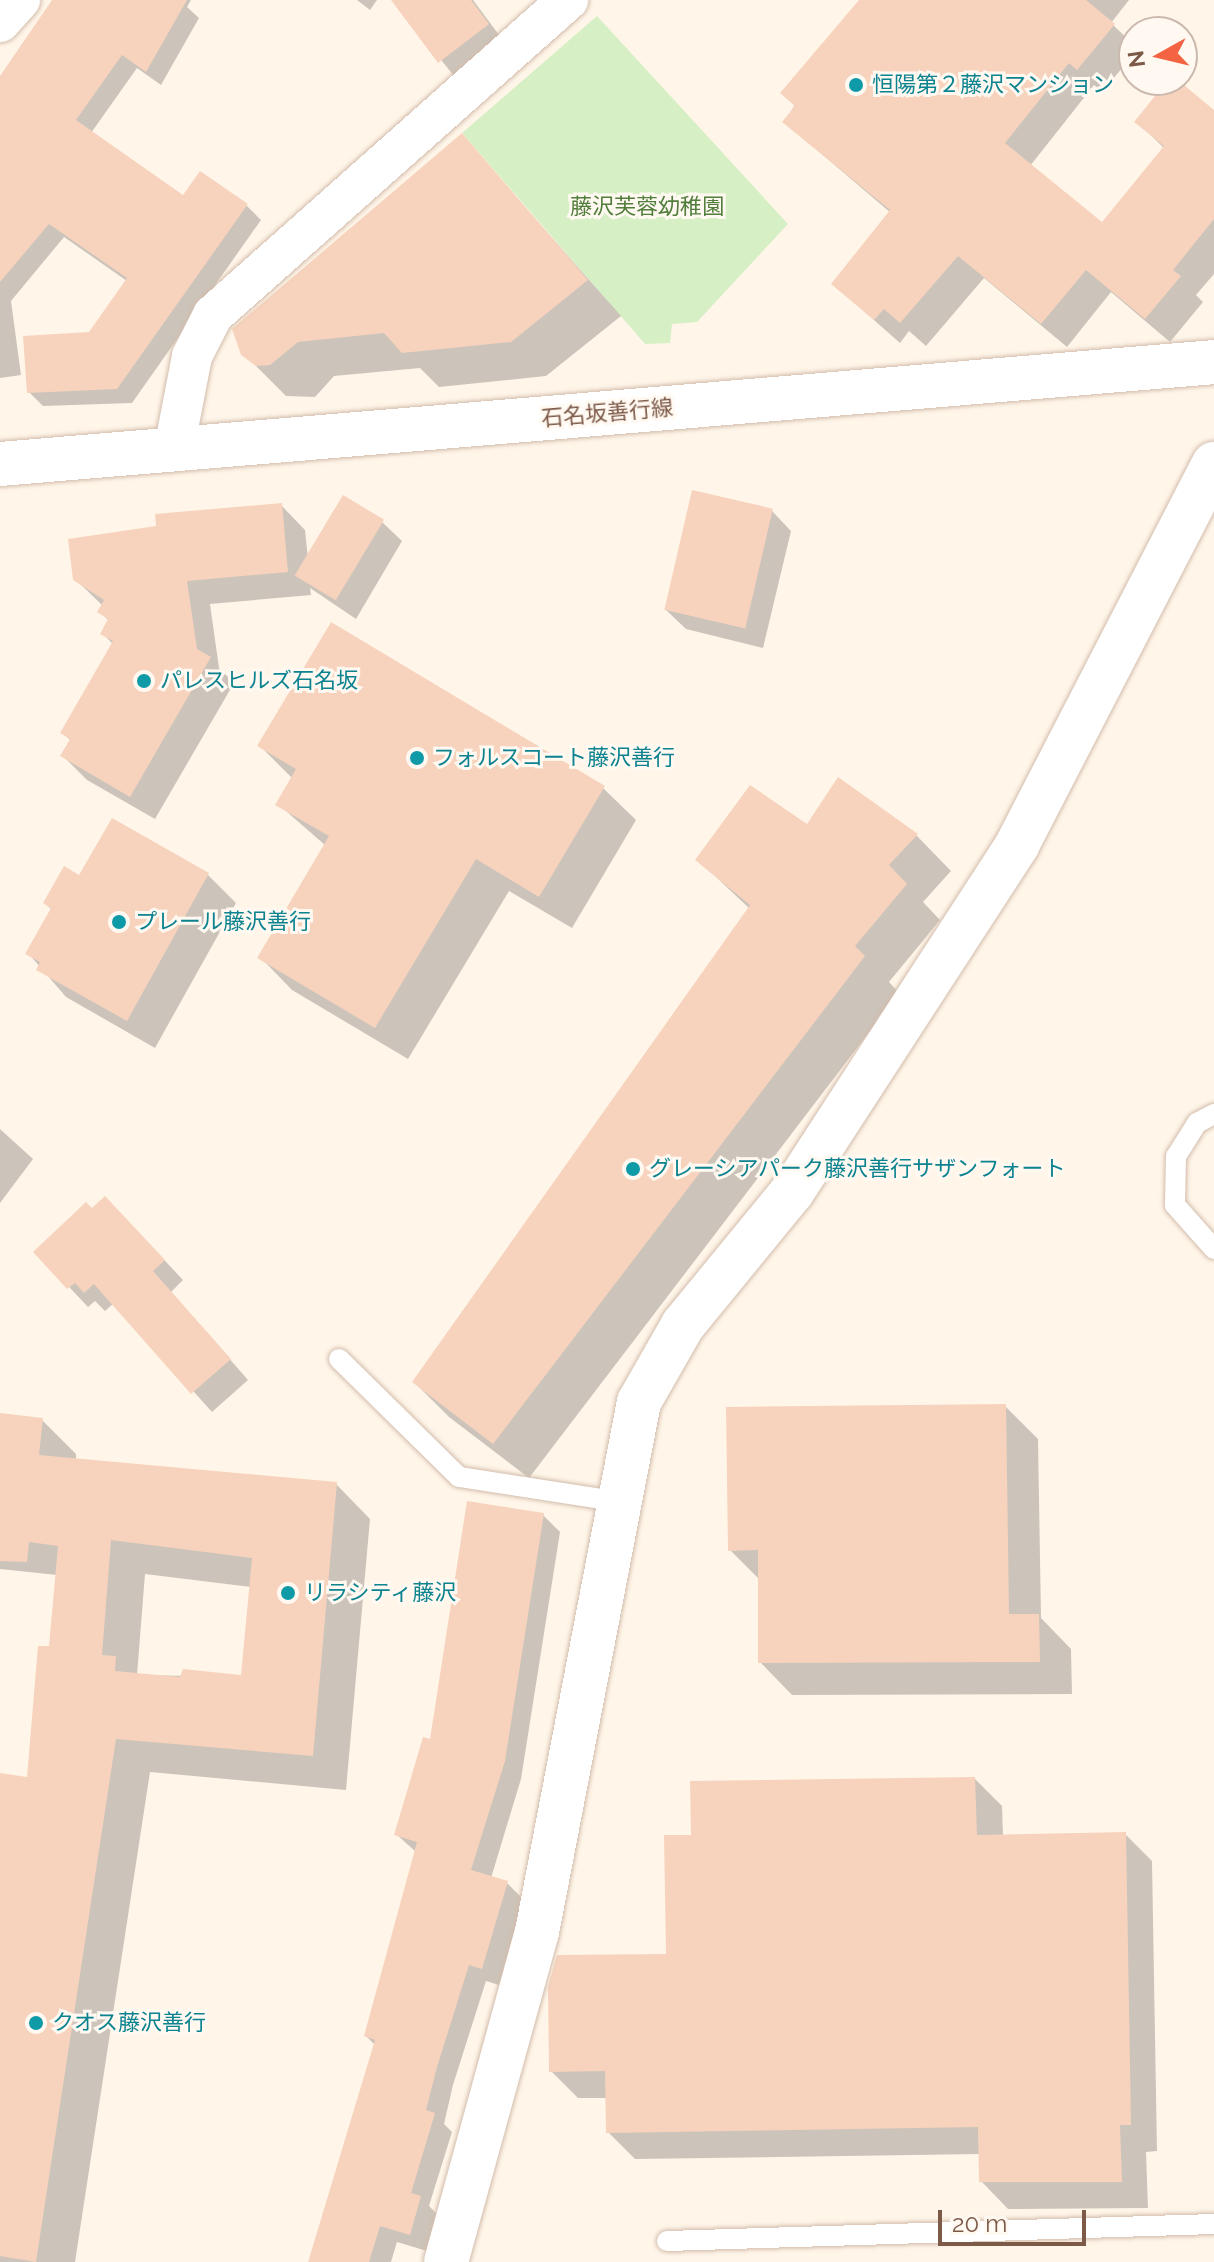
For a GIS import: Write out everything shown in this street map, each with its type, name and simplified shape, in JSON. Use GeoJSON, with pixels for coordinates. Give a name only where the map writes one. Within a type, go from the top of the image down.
{"type":"FeatureCollection","features":[{"type":"Feature","properties":{"kind":"street"},"geometry":{"type":"LineString","coordinates":[[0,22],[20,0]]}},
{"type":"Feature","properties":{"kind":"street"},"geometry":{"type":"LineString","coordinates":[[174,449],[192,356],[213,315],[568,0]]}},
{"type":"Feature","properties":{"kind":"street","name":"石名坂善行線"},"geometry":{"type":"LineString","coordinates":[[0,464],[1214,362]]}},
{"type":"Feature","properties":{"kind":"street"},"geometry":{"type":"LineString","coordinates":[[446,2262],[537,1932],[639,1402],[683,1325],[792,1192],[1017,845],[1214,464]]}},
{"type":"Feature","properties":{"kind":"lane"},"geometry":{"type":"LineString","coordinates":[[1214,1114],[1197,1123],[1176,1156],[1175,1205],[1214,1249]]}},
{"type":"Feature","properties":{"kind":"lane"},"geometry":{"type":"LineString","coordinates":[[339,1359],[459,1477],[620,1502]]}},
{"type":"Feature","properties":{"kind":"lane"},"geometry":{"type":"LineString","coordinates":[[667,2241],[1214,2224]]}},
{"type":"Feature","properties":{"kind":"green space","name":"藤沢芙蓉幼稚園"},"geometry":{"type":"Polygon","coordinates":[[[597,16],[788,224],[697,322],[672,324],[670,343],[645,344],[462,133],[597,16]]]}},
{"type":"Feature","properties":{"kind":"building"},"geometry":{"type":"Polygon","coordinates":[[[52,0],[187,0],[146,72],[122,55],[76,120],[183,195],[200,171],[248,204],[117,389],[27,393],[23,336],[89,332],[127,278],[49,224],[0,282],[0,76],[52,0]]]}},
{"type":"Feature","properties":{"kind":"building"},"geometry":{"type":"Polygon","coordinates":[[[391,0],[471,0],[489,24],[438,63],[391,0]]]}},
{"type":"Feature","properties":{"kind":"building"},"geometry":{"type":"Polygon","coordinates":[[[859,0],[1086,0],[1115,24],[1077,70],[1069,63],[1005,143],[1102,222],[1164,146],[1134,122],[1155,96],[1197,96],[1214,110],[1214,219],[1173,270],[1181,276],[1145,319],[1086,270],[1041,324],[958,256],[900,323],[884,309],[874,320],[831,284],[890,210],[782,122],[795,106],[780,93],[859,0]]]}},
{"type":"Feature","properties":{"kind":"building"},"geometry":{"type":"Polygon","coordinates":[[[462,133],[588,280],[511,342],[402,353],[384,333],[298,342],[270,365],[256,366],[241,355],[232,329],[462,133]]]}},
{"type":"Feature","properties":{"kind":"building"},"geometry":{"type":"Polygon","coordinates":[[[692,490],[773,509],[745,629],[664,610],[692,490]]]}},
{"type":"Feature","properties":{"kind":"building"},"geometry":{"type":"Polygon","coordinates":[[[343,495],[384,520],[336,600],[295,576],[343,495]]]}},
{"type":"Feature","properties":{"kind":"building"},"geometry":{"type":"Polygon","coordinates":[[[282,503],[288,572],[187,581],[197,649],[211,657],[130,797],[60,756],[70,739],[60,733],[113,641],[100,634],[108,619],[97,612],[104,600],[73,580],[68,539],[156,526],[155,514],[282,503]]]}},
{"type":"Feature","properties":{"kind":"building","name":"フォルスコート藤沢善行"},"geometry":{"type":"Polygon","coordinates":[[[331,622],[605,786],[539,897],[476,859],[375,1028],[257,958],[329,836],[275,805],[296,769],[257,746],[331,622]]]}},
{"type":"Feature","properties":{"kind":"building","name":"グレーシアパーク藤沢善行サザンフォート"},"geometry":{"type":"Polygon","coordinates":[[[838,777],[918,834],[889,865],[907,884],[855,946],[865,956],[493,1444],[412,1382],[750,905],[695,860],[750,785],[807,824],[838,777]]]}},
{"type":"Feature","properties":{"kind":"building","name":"プレール藤沢善行"},"geometry":{"type":"Polygon","coordinates":[[[112,818],[209,873],[127,1021],[36,970],[40,962],[25,954],[51,908],[43,903],[64,866],[79,875],[112,818]]]}},
{"type":"Feature","properties":{"kind":"building"},"geometry":{"type":"Polygon","coordinates":[[[105,1196],[165,1260],[153,1271],[231,1359],[191,1394],[94,1284],[84,1293],[75,1283],[67,1289],[33,1252],[86,1202],[92,1208],[105,1196]]]}},
{"type":"Feature","properties":{"kind":"building"},"geometry":{"type":"Polygon","coordinates":[[[1006,1404],[1009,1614],[1039,1614],[1040,1662],[758,1663],[758,1550],[728,1551],[726,1407],[1006,1404]]]}},
{"type":"Feature","properties":{"kind":"building"},"geometry":{"type":"Polygon","coordinates":[[[0,1413],[43,1418],[39,1455],[337,1482],[313,1756],[116,1739],[36,2262],[0,2256],[0,1773],[27,1777],[38,1646],[49,1646],[58,1546],[29,1542],[27,1562],[0,1561],[0,1413]],[[111,1540],[102,1655],[116,1656],[115,1671],[180,1677],[183,1669],[241,1675],[252,1558],[111,1540]]]}},
{"type":"Feature","properties":{"kind":"building"},"geometry":{"type":"Polygon","coordinates":[[[467,1501],[544,1513],[505,1761],[471,1870],[508,1881],[482,1969],[469,1965],[437,2067],[426,2110],[435,2113],[411,2193],[421,2196],[410,2235],[380,2226],[369,2262],[308,2262],[375,2040],[364,2036],[417,1842],[394,1835],[423,1737],[430,1739],[467,1501]]]}},
{"type":"Feature","properties":{"kind":"building"},"geometry":{"type":"Polygon","coordinates":[[[975,1777],[977,1835],[1126,1832],[1131,2125],[1120,2125],[1122,2182],[979,2182],[978,2127],[606,2133],[605,2071],[549,2072],[548,1987],[557,1955],[666,1954],[664,1835],[691,1835],[690,1781],[975,1777]]]}},
{"type":"Feature","properties":{"kind":"place","name":"恒陽第２藤沢マンション"},"geometry":{"type":"Point","coordinates":[856,85]}},
{"type":"Feature","properties":{"kind":"place","name":"パレスヒルズ石名坂"},"geometry":{"type":"Point","coordinates":[144,681]}},
{"type":"Feature","properties":{"kind":"place","name":"フォルスコート藤沢善行"},"geometry":{"type":"Point","coordinates":[417,758]}},
{"type":"Feature","properties":{"kind":"place","name":"プレール藤沢善行"},"geometry":{"type":"Point","coordinates":[119,922]}},
{"type":"Feature","properties":{"kind":"place","name":"グレーシアパーク藤沢善行サザンフォート"},"geometry":{"type":"Point","coordinates":[633,1169]}},
{"type":"Feature","properties":{"kind":"place","name":"リラシティ藤沢"},"geometry":{"type":"Point","coordinates":[288,1593]}},
{"type":"Feature","properties":{"kind":"place","name":"クオス藤沢善行"},"geometry":{"type":"Point","coordinates":[36,2023]}}]}
